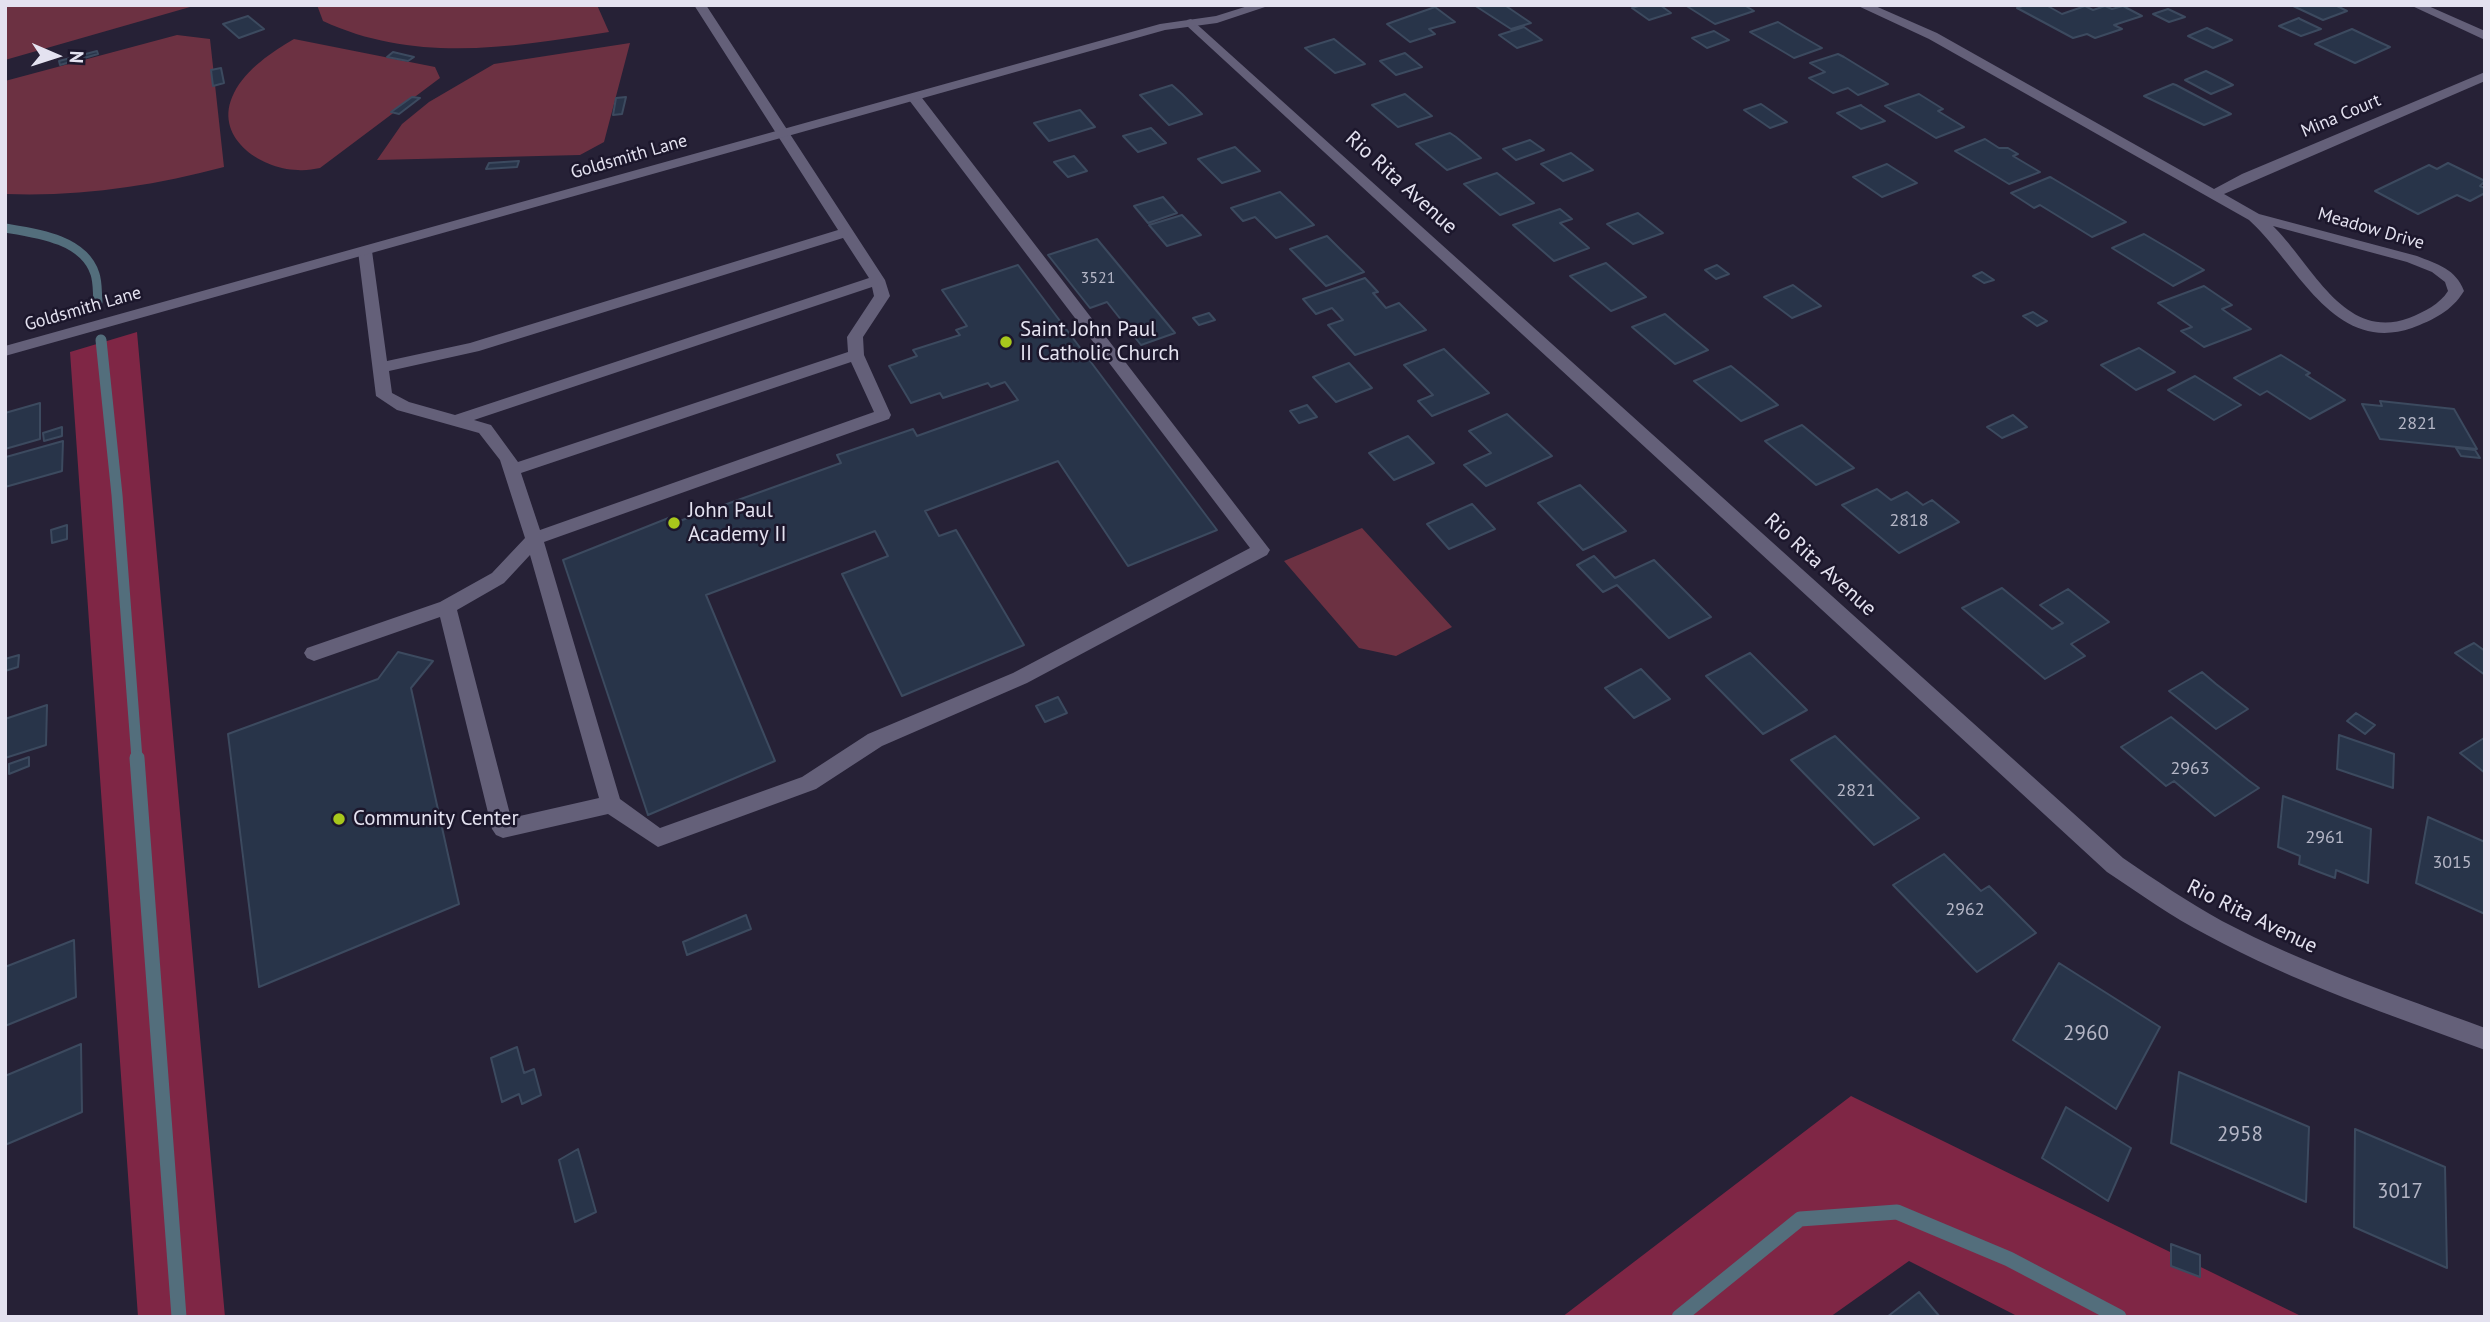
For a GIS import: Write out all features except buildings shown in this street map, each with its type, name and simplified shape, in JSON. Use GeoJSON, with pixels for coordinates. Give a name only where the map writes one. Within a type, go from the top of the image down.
{"type":"FeatureCollection","features":[{"type":"Feature","properties":{"kind":"street"},"geometry":{"type":"LineString","coordinates":[[314,653],[447,607],[498,578],[534,539],[883,415],[856,355],[855,337],[882,296],[878,280],[700,5]]}},
{"type":"Feature","properties":{"kind":"street","name":"Goldsmith Lane"},"geometry":{"type":"LineString","coordinates":[[5,351],[1164,27],[1265,5]]}},
{"type":"Feature","properties":{"kind":"street","name":"Meadow Drive"},"geometry":{"type":"LineString","coordinates":[[1862,5],[1933,36],[2254,217],[2280,241],[2325,300],[2342,315],[2366,327],[2388,329],[2408,325],[2450,303],[2456,291],[2452,280],[2437,269],[2412,259],[2254,217]]}},
{"type":"Feature","properties":{"kind":"street"},"geometry":{"type":"LineString","coordinates":[[2416,5],[2485,36]]}},
{"type":"Feature","properties":{"kind":"street","name":"Rio Rita Avenue"},"geometry":{"type":"LineString","coordinates":[[1191,23],[2115,865],[2169,903],[2228,936],[2292,964],[2485,1039]]}},
{"type":"Feature","properties":{"kind":"street","name":"Mina Court"},"geometry":{"type":"LineString","coordinates":[[2214,194],[2247,177],[2485,76]]}},
{"type":"Feature","properties":{"kind":"street"},"geometry":{"type":"LineString","coordinates":[[365,251],[384,396],[403,406],[485,429],[508,458],[611,804],[658,838],[809,783],[875,740],[1020,678],[1261,550],[914,97]]}},
{"type":"Feature","properties":{"kind":"street"},"geometry":{"type":"LineString","coordinates":[[380,368],[473,346],[847,232]]}},
{"type":"Feature","properties":{"kind":"street"},"geometry":{"type":"LineString","coordinates":[[454,421],[878,280]]}},
{"type":"Feature","properties":{"kind":"street"},"geometry":{"type":"LineString","coordinates":[[447,607],[503,829],[611,804]]}},
{"type":"Feature","properties":{"kind":"lane"},"geometry":{"type":"LineString","coordinates":[[512,470],[856,355]]}},
{"type":"Feature","properties":{"kind":"shaded area"},"geometry":{"type":"Polygon","coordinates":[[[5,5],[197,5],[5,60],[5,5]]]}},
{"type":"Feature","properties":{"kind":"shaded area"},"geometry":{"type":"Polygon","coordinates":[[[317,5],[597,5],[609,32],[500,46],[429,47],[393,43],[323,21],[317,5]]]}},
{"type":"Feature","properties":{"kind":"shaded area"},"geometry":{"type":"Polygon","coordinates":[[[177,35],[210,39],[224,167],[116,189],[61,194],[5,194],[5,81],[177,35]]]}},
{"type":"Feature","properties":{"kind":"shaded area"},"geometry":{"type":"Polygon","coordinates":[[[294,39],[435,67],[440,78],[320,168],[303,170],[268,164],[255,157],[234,136],[229,123],[229,109],[234,93],[245,76],[269,55],[294,39]]]}},
{"type":"Feature","properties":{"kind":"shaded area"},"geometry":{"type":"Polygon","coordinates":[[[630,43],[604,142],[580,155],[377,160],[402,124],[429,102],[494,64],[630,43]]]}},
{"type":"Feature","properties":{"kind":"shaded area"},"geometry":{"type":"Polygon","coordinates":[[[137,332],[225,1317],[138,1317],[70,352],[137,332]]]}},
{"type":"Feature","properties":{"kind":"shaded area"},"geometry":{"type":"Polygon","coordinates":[[[1362,528],[1452,627],[1396,656],[1359,648],[1284,561],[1362,528]]]}},
{"type":"Feature","properties":{"kind":"shaded area"},"geometry":{"type":"Polygon","coordinates":[[[1851,1096],[2303,1317],[2019,1317],[1909,1261],[1830,1317],[1562,1317],[1851,1096]]]}},
{"type":"Feature","properties":{"kind":"waterway"},"geometry":{"type":"LineString","coordinates":[[5,228],[58,240],[81,253],[95,274],[98,302]]}},
{"type":"Feature","properties":{"kind":"waterway"},"geometry":{"type":"LineString","coordinates":[[101,340],[117,495],[137,759]]}},
{"type":"Feature","properties":{"kind":"waterway"},"geometry":{"type":"LineString","coordinates":[[137,758],[179,1317]]}},
{"type":"Feature","properties":{"kind":"waterway"},"geometry":{"type":"LineString","coordinates":[[1679,1317],[1800,1219],[1897,1212],[2009,1259],[2119,1317]]}},
{"type":"Feature","properties":{"kind":"place","name":"Saint John Paul II Catholic Church"},"geometry":{"type":"Point","coordinates":[1006,342]}},
{"type":"Feature","properties":{"kind":"place","name":"John Paul Academy II"},"geometry":{"type":"Point","coordinates":[674,523]}},
{"type":"Feature","properties":{"kind":"place","name":"Community Center"},"geometry":{"type":"Point","coordinates":[339,819]}}]}
